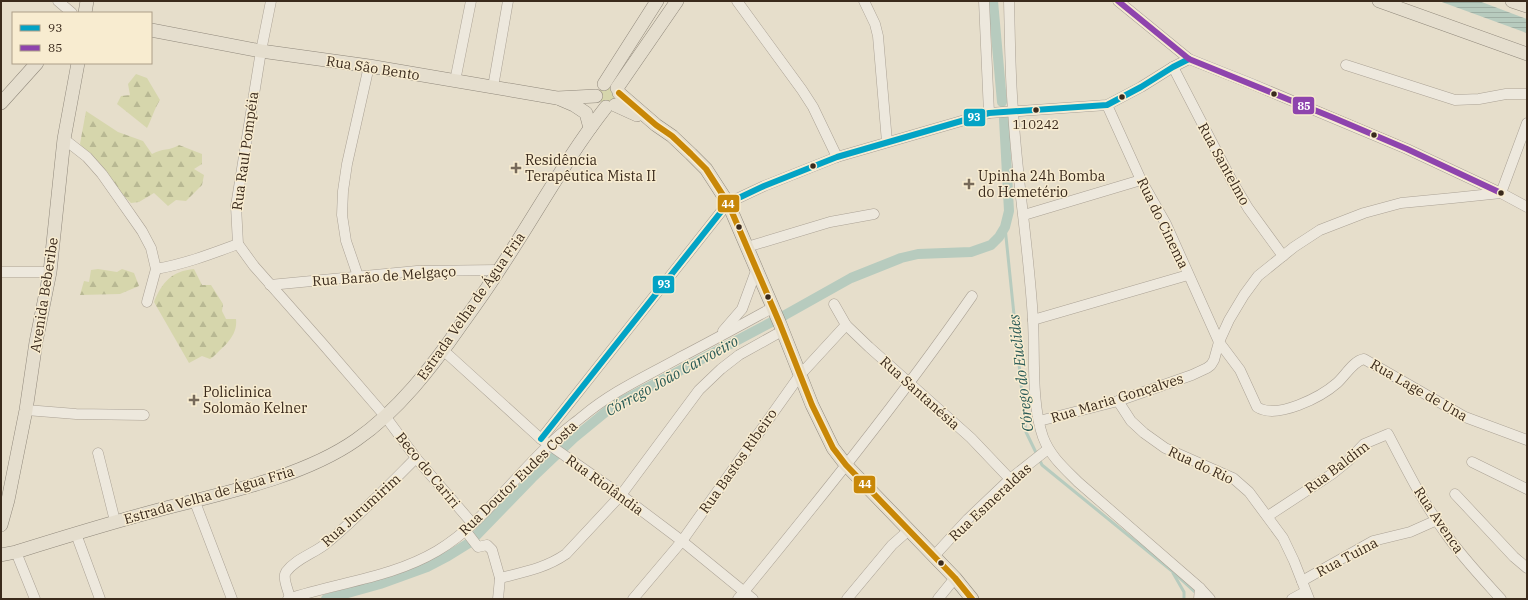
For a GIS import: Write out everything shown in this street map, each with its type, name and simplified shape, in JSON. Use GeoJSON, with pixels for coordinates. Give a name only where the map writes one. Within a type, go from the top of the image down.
{"type":"FeatureCollection","features":[{"type":"Feature","properties":{"kind":"main road"},"geometry":{"type":"LineString","coordinates":[[85,12],[87,1]]}},
{"type":"Feature","properties":{"kind":"main road","name":"Estrada Velha de Água Fria"},"geometry":{"type":"LineString","coordinates":[[612,96],[657,1]]}},
{"type":"Feature","properties":{"kind":"main road","name":"Estrada Velha de Água Fria"},"geometry":{"type":"LineString","coordinates":[[1,555],[16,552],[115,522],[195,502],[276,477],[320,461],[356,440],[385,416],[422,378],[443,350],[499,270],[539,205],[677,1]]}},
{"type":"Feature","properties":{"kind":"main road"},"geometry":{"type":"LineString","coordinates":[[1379,1],[1527,54]]}},
{"type":"Feature","properties":{"kind":"main road"},"geometry":{"type":"LineString","coordinates":[[1512,1],[1527,6]]}},
{"type":"Feature","properties":{"kind":"main road","name":"Rua São Bento"},"geometry":{"type":"LineString","coordinates":[[152,30],[261,51],[369,66],[557,98],[596,96],[597,101],[601,105],[612,96]]}},
{"type":"Feature","properties":{"kind":"main road"},"geometry":{"type":"LineString","coordinates":[[1,103],[36,64]]}},
{"type":"Feature","properties":{"kind":"main road","name":"Avenida Beberibe"},"geometry":{"type":"LineString","coordinates":[[1,525],[8,500],[26,410],[36,342],[50,272],[64,139],[78,64]]}},
{"type":"Feature","properties":{"kind":"main road"},"geometry":{"type":"LineString","coordinates":[[612,96],[672,136],[706,169],[728,203],[812,405],[833,448],[846,464],[955,578],[972,599]]}},
{"type":"Feature","properties":{"kind":"main road"},"geometry":{"type":"LineString","coordinates":[[557,98],[574,104],[586,113],[590,128]]}},
{"type":"Feature","properties":{"kind":"street"},"geometry":{"type":"LineString","coordinates":[[58,1],[71,12]]}},
{"type":"Feature","properties":{"kind":"street","name":"Rua Raul Pompéia"},"geometry":{"type":"LineString","coordinates":[[238,244],[236,206],[261,51],[271,1]]}},
{"type":"Feature","properties":{"kind":"street"},"geometry":{"type":"LineString","coordinates":[[455,81],[470,1]]}},
{"type":"Feature","properties":{"kind":"street"},"geometry":{"type":"LineString","coordinates":[[493,87],[508,1]]}},
{"type":"Feature","properties":{"kind":"street"},"geometry":{"type":"LineString","coordinates":[[737,1],[813,107],[837,157]]}},
{"type":"Feature","properties":{"kind":"street"},"geometry":{"type":"LineString","coordinates":[[864,1],[875,24],[878,36],[887,142]]}},
{"type":"Feature","properties":{"kind":"street"},"geometry":{"type":"LineString","coordinates":[[984,1],[989,113]]}},
{"type":"Feature","properties":{"kind":"street"},"geometry":{"type":"LineString","coordinates":[[1009,1],[1013,110],[1033,320],[1035,389],[1039,421],[1046,452],[1078,482],[1179,570],[1199,594],[1210,599]]}},
{"type":"Feature","properties":{"kind":"street"},"geometry":{"type":"LineString","coordinates":[[1118,1],[1189,59],[1407,149],[1501,192],[1527,207]]}},
{"type":"Feature","properties":{"kind":"street"},"geometry":{"type":"LineString","coordinates":[[545,442],[728,203],[771,183],[837,157],[989,113],[1013,110],[1107,105],[1189,59]]}},
{"type":"Feature","properties":{"kind":"street"},"geometry":{"type":"LineString","coordinates":[[1346,65],[1455,100],[1479,99],[1506,94],[1527,94]]}},
{"type":"Feature","properties":{"kind":"street"},"geometry":{"type":"LineString","coordinates":[[358,276],[346,241],[342,214],[343,191],[347,164],[369,66]]}},
{"type":"Feature","properties":{"kind":"street","name":"Rua Santelmo"},"geometry":{"type":"LineString","coordinates":[[1173,67],[1232,181],[1248,208],[1283,256]]}},
{"type":"Feature","properties":{"kind":"street","name":"Rua do Cinema"},"geometry":{"type":"LineString","coordinates":[[1107,105],[1141,180],[1166,224],[1219,342]]}},
{"type":"Feature","properties":{"kind":"street"},"geometry":{"type":"LineString","coordinates":[[1501,192],[1527,123]]}},
{"type":"Feature","properties":{"kind":"street"},"geometry":{"type":"LineString","coordinates":[[64,139],[87,158],[102,174],[142,231],[151,248],[156,269],[147,302]]}},
{"type":"Feature","properties":{"kind":"street"},"geometry":{"type":"LineString","coordinates":[[1024,215],[1141,180]]}},
{"type":"Feature","properties":{"kind":"street","name":"Rua Maria Gonçalves"},"geometry":{"type":"LineString","coordinates":[[1039,421],[1118,401],[1192,375],[1207,368],[1214,360],[1219,342],[1229,320],[1244,295],[1258,276],[1320,230],[1383,207],[1401,203],[1501,192]]}},
{"type":"Feature","properties":{"kind":"street"},"geometry":{"type":"LineString","coordinates":[[747,247],[830,222],[874,214]]}},
{"type":"Feature","properties":{"kind":"street"},"geometry":{"type":"LineString","coordinates":[[156,269],[175,266],[238,244],[270,285],[385,416]]}},
{"type":"Feature","properties":{"kind":"street","name":"Rua Barão de Melgaço"},"geometry":{"type":"LineString","coordinates":[[270,285],[417,271],[499,270]]}},
{"type":"Feature","properties":{"kind":"street"},"geometry":{"type":"LineString","coordinates":[[714,339],[742,309],[756,271]]}},
{"type":"Feature","properties":{"kind":"street"},"geometry":{"type":"LineString","coordinates":[[1,272],[50,272]]}},
{"type":"Feature","properties":{"kind":"street"},"geometry":{"type":"LineString","coordinates":[[1033,320],[1188,275]]}},
{"type":"Feature","properties":{"kind":"street"},"geometry":{"type":"LineString","coordinates":[[741,595],[910,383],[972,296]]}},
{"type":"Feature","properties":{"kind":"street","name":"Rua Santanésia"},"geometry":{"type":"LineString","coordinates":[[834,304],[846,325],[971,438],[1010,479]]}},
{"type":"Feature","properties":{"kind":"street"},"geometry":{"type":"LineString","coordinates":[[498,599],[500,578],[536,569],[557,560],[566,554],[621,495],[699,390],[777,320]]}},
{"type":"Feature","properties":{"kind":"street","name":"Rua Doutor Eudes Costa"},"geometry":{"type":"LineString","coordinates":[[289,599],[309,597],[414,563],[453,541],[469,530],[494,503],[545,442],[606,398],[629,384],[714,339],[777,320]]}},
{"type":"Feature","properties":{"kind":"street","name":"Rua Bastos Ribeiro"},"geometry":{"type":"LineString","coordinates":[[632,599],[682,541],[800,375],[846,325]]}},
{"type":"Feature","properties":{"kind":"street","name":"Rua Lage de Una"},"geometry":{"type":"LineString","coordinates":[[1219,342],[1240,370],[1246,381],[1254,404],[1260,409],[1273,410],[1290,408],[1323,394],[1338,383],[1358,362],[1364,359],[1465,417],[1526,438]]}},
{"type":"Feature","properties":{"kind":"street","name":"Rua Riolândia"},"geometry":{"type":"LineString","coordinates":[[443,350],[545,442],[621,495],[682,541],[741,595],[753,599]]}},
{"type":"Feature","properties":{"kind":"street","name":"Rua do Rio"},"geometry":{"type":"LineString","coordinates":[[1118,401],[1131,421],[1144,433],[1165,448],[1233,478],[1249,492],[1283,538],[1307,595]]}},
{"type":"Feature","properties":{"kind":"street"},"geometry":{"type":"LineString","coordinates":[[26,410],[76,414],[144,415]]}},
{"type":"Feature","properties":{"kind":"street","name":"Beco do Cariri"},"geometry":{"type":"LineString","coordinates":[[385,416],[469,530],[476,546],[480,548],[487,545],[490,548],[500,578]]}},
{"type":"Feature","properties":{"kind":"street","name":"Rua Baldim"},"geometry":{"type":"LineString","coordinates":[[1268,516],[1332,474],[1348,461],[1364,444],[1388,434]]}},
{"type":"Feature","properties":{"kind":"street","name":"Rua Avenca"},"geometry":{"type":"LineString","coordinates":[[1388,434],[1417,489],[1446,534],[1467,562],[1501,599]]}},
{"type":"Feature","properties":{"kind":"street","name":"Rua Esmeraldas"},"geometry":{"type":"LineString","coordinates":[[934,556],[968,519],[1010,479],[1046,452]]}},
{"type":"Feature","properties":{"kind":"street"},"geometry":{"type":"LineString","coordinates":[[98,453],[115,522]]}},
{"type":"Feature","properties":{"kind":"street","name":"Rua Jurumirim"},"geometry":{"type":"LineString","coordinates":[[289,599],[285,574],[299,560],[327,543],[372,502],[416,458]]}},
{"type":"Feature","properties":{"kind":"street"},"geometry":{"type":"LineString","coordinates":[[1472,462],[1527,490]]}},
{"type":"Feature","properties":{"kind":"street"},"geometry":{"type":"LineString","coordinates":[[1455,494],[1514,557],[1526,565]]}},
{"type":"Feature","properties":{"kind":"street"},"geometry":{"type":"LineString","coordinates":[[195,502],[232,599]]}},
{"type":"Feature","properties":{"kind":"street","name":"Rua Tuina"},"geometry":{"type":"LineString","coordinates":[[1302,581],[1378,539],[1410,532],[1437,520]]}},
{"type":"Feature","properties":{"kind":"street"},"geometry":{"type":"LineString","coordinates":[[847,599],[892,545],[909,530]]}},
{"type":"Feature","properties":{"kind":"street"},"geometry":{"type":"LineString","coordinates":[[76,534],[100,599]]}},
{"type":"Feature","properties":{"kind":"street"},"geometry":{"type":"LineString","coordinates":[[16,552],[35,599]]}},
{"type":"Feature","properties":{"kind":"street"},"geometry":{"type":"LineString","coordinates":[[938,599],[955,578]]}},
{"type":"Feature","properties":{"kind":"street"},"geometry":{"type":"LineString","coordinates":[[1292,599],[1307,595]]}},
{"type":"Feature","properties":{"kind":"green space"},"geometry":{"type":"Polygon","coordinates":[[[136,74],[147,78],[160,100],[147,128],[117,104],[121,96],[130,95],[128,84],[136,74]]]}},
{"type":"Feature","properties":{"kind":"green space"},"geometry":{"type":"Polygon","coordinates":[[[609,87],[619,94],[615,102],[606,106],[597,98],[599,90],[609,87]]]}},
{"type":"Feature","properties":{"kind":"green space"},"geometry":{"type":"Polygon","coordinates":[[[86,111],[118,132],[143,141],[152,154],[179,145],[202,154],[202,164],[194,169],[204,175],[202,185],[186,201],[176,200],[168,206],[154,193],[139,202],[131,203],[94,165],[80,144],[86,111]]]}},
{"type":"Feature","properties":{"kind":"green space"},"geometry":{"type":"Polygon","coordinates":[[[98,269],[117,272],[122,269],[134,273],[139,286],[120,294],[80,295],[84,281],[89,282],[91,270],[98,269]]]}},
{"type":"Feature","properties":{"kind":"green space"},"geometry":{"type":"Polygon","coordinates":[[[194,269],[202,285],[211,285],[223,304],[222,311],[226,319],[236,319],[236,325],[233,336],[213,357],[210,359],[202,356],[189,363],[154,302],[164,283],[180,272],[194,269]]]}},
{"type":"Feature","properties":{"kind":"shaded area"},"geometry":{"type":"Polygon","coordinates":[[[1439,1],[1479,1],[1527,19],[1527,33],[1439,1]]]}},
{"type":"Feature","properties":{"kind":"waterway","name":"Córego do Euclides"},"geometry":{"type":"LineString","coordinates":[[993,1],[1002,102]]}},
{"type":"Feature","properties":{"kind":"waterway","name":"Córrego João Carvoeiro"},"geometry":{"type":"LineString","coordinates":[[326,599],[380,584],[427,567],[448,556],[469,543],[532,478],[574,438],[613,406],[785,315],[851,278],[901,258],[918,254],[971,252],[991,245],[999,237],[1005,227],[1009,211],[1004,119]]}},
{"type":"Feature","properties":{"kind":"waterway","name":"Córego do Euclides"},"geometry":{"type":"LineString","coordinates":[[1005,227],[1026,432],[1042,465],[1172,571],[1197,594]]}},
{"type":"Feature","properties":{"kind":"waterway"},"geometry":{"type":"LineString","coordinates":[[1173,573],[1184,592],[1184,599]]}},
{"type":"Feature","properties":{"kind":"transit line","name":"85"},"geometry":{"type":"LineString","coordinates":[[1118,1],[1189,59],[1407,149],[1501,193]]}},
{"type":"Feature","properties":{"kind":"transit line","name":"93"},"geometry":{"type":"LineString","coordinates":[[541,439],[728,203],[764,186],[837,157],[989,113],[1107,105],[1189,59]]}},
{"type":"Feature","properties":{"kind":"transit line","name":"44"},"geometry":{"type":"LineString","coordinates":[[619,93],[656,125],[672,136],[706,169],[728,203],[780,324],[812,405],[833,448],[846,465],[955,578],[972,599]]}},
{"type":"Feature","properties":{"kind":"place","name":"110242"},"geometry":{"type":"Point","coordinates":[1036,110]}},
{"type":"Feature","properties":{"kind":"place","name":"Residência Terapêutica Mista II"},"geometry":{"type":"Point","coordinates":[516,168]}},
{"type":"Feature","properties":{"kind":"place","name":"Upinha 24h Bomba do Hemetério"},"geometry":{"type":"Point","coordinates":[969,184]}},
{"type":"Feature","properties":{"kind":"place","name":"Policlinica Solomão Kelner"},"geometry":{"type":"Point","coordinates":[194,400]}}]}
